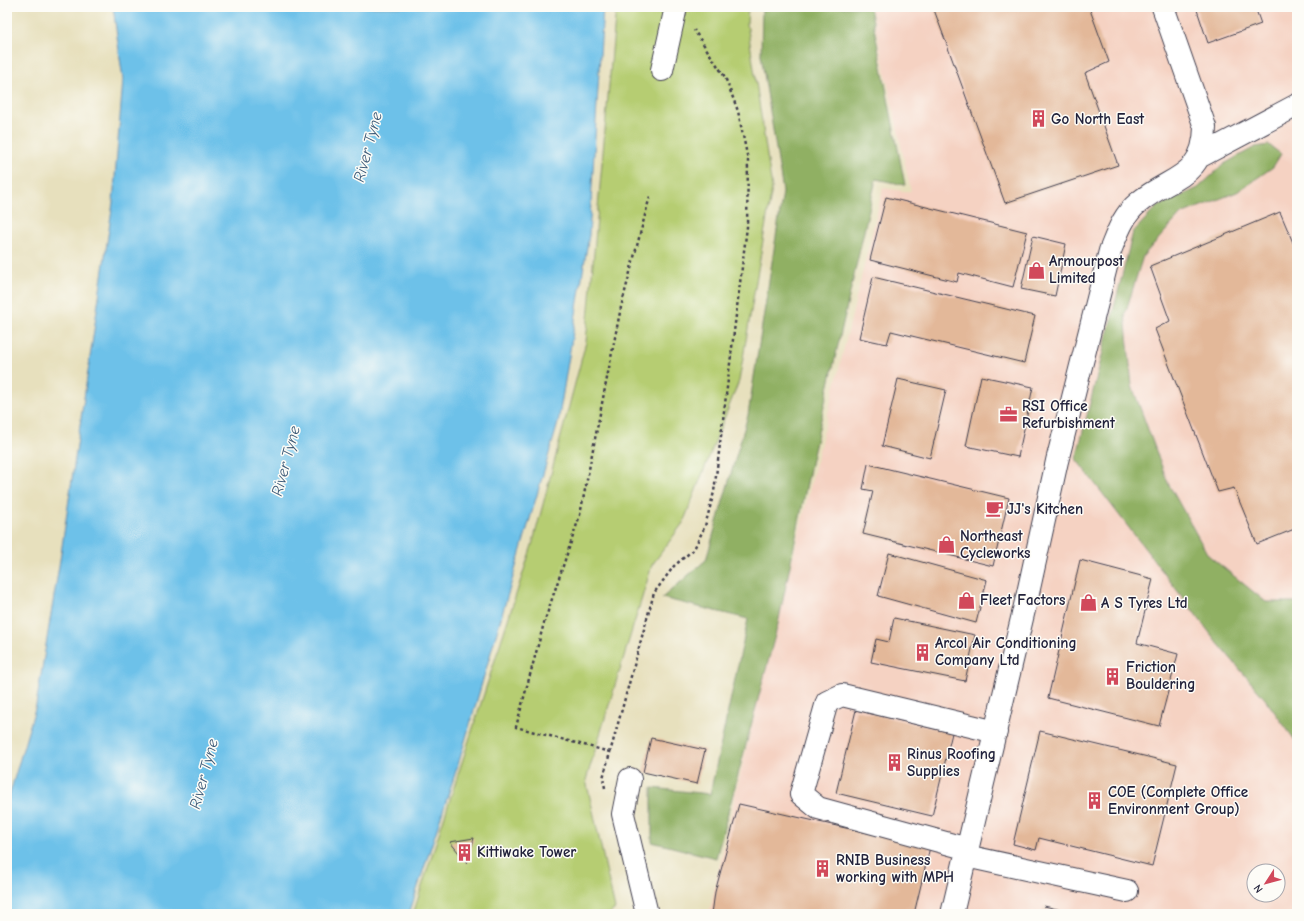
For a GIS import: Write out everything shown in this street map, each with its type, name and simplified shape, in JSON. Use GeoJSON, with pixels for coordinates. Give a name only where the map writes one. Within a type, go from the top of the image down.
{"type":"FeatureCollection","features":[{"type":"Feature","properties":{"kind":"street"},"geometry":{"type":"LineString","coordinates":[[952,914],[996,732],[1059,453],[1110,251],[1123,220],[1138,203],[1187,171],[1199,157],[1204,144],[1205,127],[1163,7]]}},
{"type":"Feature","properties":{"kind":"street"},"geometry":{"type":"LineString","coordinates":[[662,70],[676,9]]}},
{"type":"Feature","properties":{"kind":"street"},"geometry":{"type":"LineString","coordinates":[[1199,157],[1297,105]]}},
{"type":"Feature","properties":{"kind":"street"},"geometry":{"type":"LineString","coordinates":[[996,732],[842,695],[827,702],[801,794],[818,808],[967,853],[1126,892]]}},
{"type":"Feature","properties":{"kind":"street"},"geometry":{"type":"LineString","coordinates":[[630,779],[623,814],[647,914]]}},
{"type":"Feature","properties":{"kind":"path"},"geometry":{"type":"LineString","coordinates":[[605,792],[603,778],[654,593],[674,566],[694,549],[705,526],[714,492],[721,447],[747,227],[748,160],[738,110],[725,77],[706,46],[689,23],[676,9]]}},
{"type":"Feature","properties":{"kind":"path"},"geometry":{"type":"LineString","coordinates":[[610,752],[516,727],[544,623],[580,515],[621,307],[650,196]]}},
{"type":"Feature","properties":{"kind":"shaded area"},"geometry":{"type":"Polygon","coordinates":[[[871,7],[1297,7],[1297,914],[709,914],[735,795],[883,188],[911,192],[871,7]]]}},
{"type":"Feature","properties":{"kind":"green space"},"geometry":{"type":"Polygon","coordinates":[[[616,7],[748,7],[747,23],[772,188],[739,381],[683,523],[652,565],[586,780],[615,909],[609,914],[413,914],[533,542],[586,342],[616,7]]]}},
{"type":"Feature","properties":{"kind":"green space"},"geometry":{"type":"Polygon","coordinates":[[[762,7],[870,7],[905,185],[876,179],[812,459],[778,624],[716,858],[652,842],[652,788],[710,794],[748,619],[662,598],[706,560],[748,415],[783,192],[761,55],[762,7]]]}},
{"type":"Feature","properties":{"kind":"green space"},"geometry":{"type":"Polygon","coordinates":[[[1269,145],[1281,154],[1273,167],[1237,192],[1181,214],[1143,256],[1125,314],[1132,386],[1168,483],[1208,555],[1266,602],[1297,602],[1297,743],[1265,699],[1216,641],[1076,459],[1133,232],[1157,207],[1198,188],[1224,164],[1255,147],[1269,145]]]}},
{"type":"Feature","properties":{"kind":"water","name":"River Tyne"},"geometry":{"type":"Polygon","coordinates":[[[113,7],[603,7],[589,235],[558,423],[458,765],[409,914],[7,914],[7,803],[36,705],[60,560],[113,202],[123,80],[113,7]]]}},
{"type":"Feature","properties":{"kind":"building","name":"Go North East"},"geometry":{"type":"Polygon","coordinates":[[[933,7],[1089,7],[1109,62],[1085,73],[1118,165],[1005,203],[933,7]]]}},
{"type":"Feature","properties":{"kind":"building"},"geometry":{"type":"Polygon","coordinates":[[[1196,7],[1255,7],[1261,24],[1208,43],[1196,7]]]}},
{"type":"Feature","properties":{"kind":"building"},"geometry":{"type":"Polygon","coordinates":[[[886,197],[1027,232],[1013,287],[959,273],[957,282],[870,260],[886,197]]]}},
{"type":"Feature","properties":{"kind":"building"},"geometry":{"type":"Polygon","coordinates":[[[1280,212],[1297,252],[1297,528],[1257,544],[1234,488],[1218,492],[1155,329],[1170,321],[1150,266],[1280,212]]]}},
{"type":"Feature","properties":{"kind":"building"},"geometry":{"type":"Polygon","coordinates":[[[1033,236],[1066,244],[1055,296],[1021,289],[1033,236]]]}},
{"type":"Feature","properties":{"kind":"building"},"geometry":{"type":"Polygon","coordinates":[[[873,277],[1035,316],[1024,363],[891,331],[887,344],[859,338],[873,277]]]}},
{"type":"Feature","properties":{"kind":"building"},"geometry":{"type":"Polygon","coordinates":[[[981,376],[1033,387],[1018,457],[966,446],[981,376]]]}},
{"type":"Feature","properties":{"kind":"building"},"geometry":{"type":"Polygon","coordinates":[[[898,379],[946,390],[930,458],[882,446],[898,379]]]}},
{"type":"Feature","properties":{"kind":"building"},"geometry":{"type":"Polygon","coordinates":[[[868,464],[1009,498],[993,566],[863,534],[873,491],[863,489],[868,464]]]}},
{"type":"Feature","properties":{"kind":"building"},"geometry":{"type":"Polygon","coordinates":[[[889,553],[987,580],[976,623],[878,596],[889,553]]]}},
{"type":"Feature","properties":{"kind":"building","name":"Friction Bouldering"},"geometry":{"type":"Polygon","coordinates":[[[1080,560],[1153,579],[1137,643],[1178,654],[1159,726],[1048,698],[1080,560]]]}},
{"type":"Feature","properties":{"kind":"building","name":"Arcol Air Conditioning Company Ltd"},"geometry":{"type":"Polygon","coordinates":[[[894,618],[975,635],[965,681],[871,662],[876,639],[889,642],[894,618]]]}},
{"type":"Feature","properties":{"kind":"building","name":"Rinus Roofing Supplies"},"geometry":{"type":"Polygon","coordinates":[[[856,710],[952,733],[932,816],[836,793],[856,710]]]}},
{"type":"Feature","properties":{"kind":"building","name":"COE (Complete Office Environment Group)"},"geometry":{"type":"Polygon","coordinates":[[[1040,731],[1177,764],[1152,866],[1039,838],[1036,850],[1013,844],[1040,731]]]}},
{"type":"Feature","properties":{"kind":"building"},"geometry":{"type":"Polygon","coordinates":[[[651,738],[705,750],[697,784],[643,772],[651,738]]]}},
{"type":"Feature","properties":{"kind":"building","name":"RNIB Business working with MPH"},"geometry":{"type":"Polygon","coordinates":[[[739,804],[930,847],[914,914],[712,914],[715,892],[739,804]]]}},
{"type":"Feature","properties":{"kind":"building","name":"Kittiwake Tower"},"geometry":{"type":"Polygon","coordinates":[[[474,838],[467,863],[450,842],[474,838]]]}},
{"type":"Feature","properties":{"kind":"building"},"geometry":{"type":"Polygon","coordinates":[[[1044,906],[1074,913],[1074,914],[1042,914],[1044,906]]]}},
{"type":"Feature","properties":{"kind":"place","name":"Go North East"},"geometry":{"type":"Point","coordinates":[1038,119]}},
{"type":"Feature","properties":{"kind":"place","name":"Armourpost Limited"},"geometry":{"type":"Point","coordinates":[1036,270]}},
{"type":"Feature","properties":{"kind":"place","name":"RSI Office Refurbishment"},"geometry":{"type":"Point","coordinates":[1009,415]}},
{"type":"Feature","properties":{"kind":"place","name":"JJ's Kitchen"},"geometry":{"type":"Point","coordinates":[994,509]}},
{"type":"Feature","properties":{"kind":"place","name":"Northeast Cycleworks"},"geometry":{"type":"Point","coordinates":[947,545]}},
{"type":"Feature","properties":{"kind":"place","name":"Fleet Factors"},"geometry":{"type":"Point","coordinates":[967,600]}},
{"type":"Feature","properties":{"kind":"place","name":"A S Tyres Ltd"},"geometry":{"type":"Point","coordinates":[1088,603]}},
{"type":"Feature","properties":{"kind":"place","name":"Arcol Air Conditioning Company Ltd"},"geometry":{"type":"Point","coordinates":[922,652]}},
{"type":"Feature","properties":{"kind":"place","name":"Friction Bouldering"},"geometry":{"type":"Point","coordinates":[1113,676]}},
{"type":"Feature","properties":{"kind":"place","name":"Rinus Roofing Supplies"},"geometry":{"type":"Point","coordinates":[894,763]}},
{"type":"Feature","properties":{"kind":"place","name":"COE (Complete Office Environment Group)"},"geometry":{"type":"Point","coordinates":[1095,801]}},
{"type":"Feature","properties":{"kind":"place","name":"Kittiwake Tower"},"geometry":{"type":"Point","coordinates":[464,852]}},
{"type":"Feature","properties":{"kind":"place","name":"RNIB Business working with MPH"},"geometry":{"type":"Point","coordinates":[823,869]}}]}
